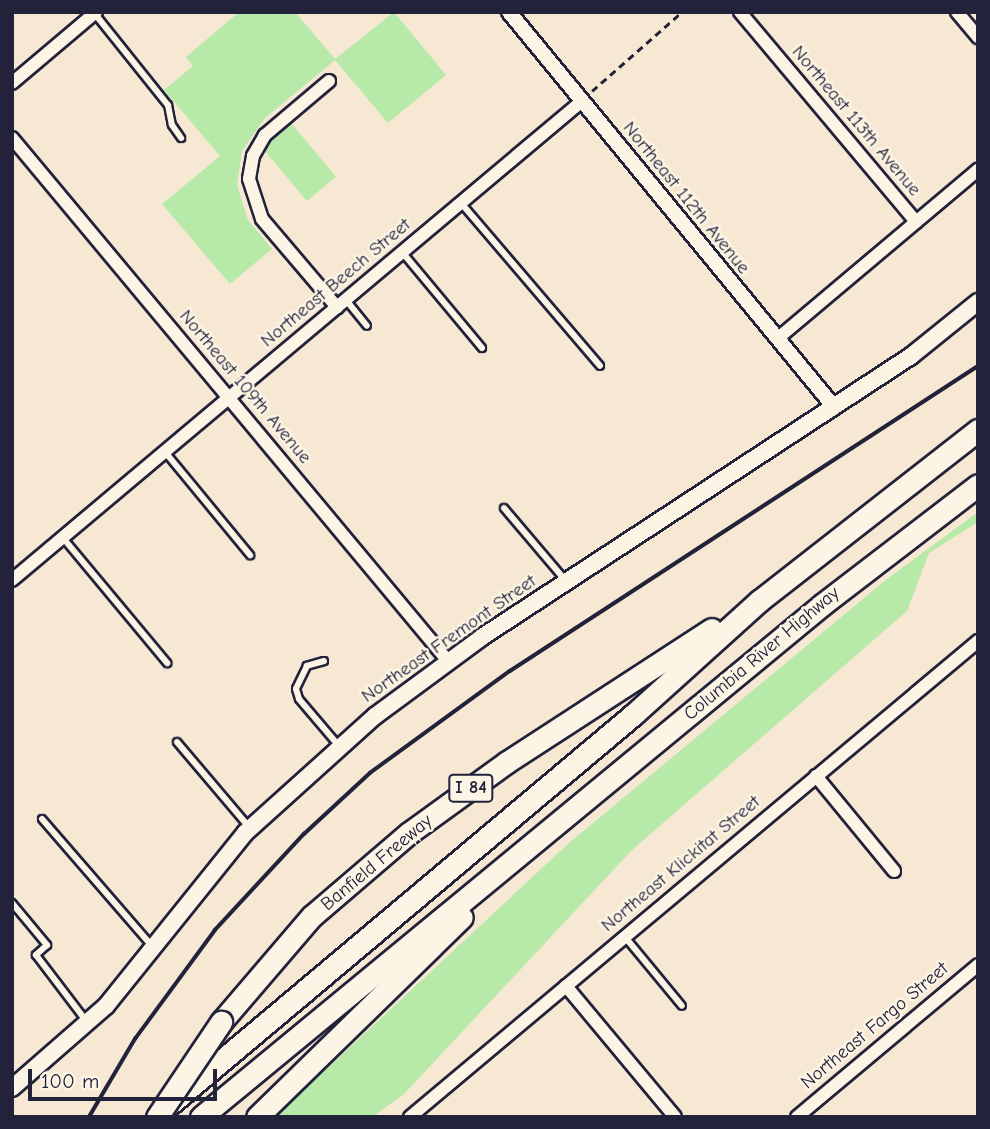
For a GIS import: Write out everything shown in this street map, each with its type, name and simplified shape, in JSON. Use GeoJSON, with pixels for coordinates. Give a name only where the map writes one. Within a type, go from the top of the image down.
{"type":"FeatureCollection","features":[{"type":"Feature","properties":{"kind":"highway","name":"I 84"},"geometry":{"type":"LineString","coordinates":[[759,601],[978,430]]}},
{"type":"Feature","properties":{"kind":"highway","name":"Columbia River Highway"},"geometry":{"type":"LineString","coordinates":[[552,830],[823,604],[978,485]]}},
{"type":"Feature","properties":{"kind":"highway","name":"Banfield Freeway"},"geometry":{"type":"LineString","coordinates":[[156,1117],[220,1022],[312,916],[409,833],[605,697],[759,601]]}},
{"type":"Feature","properties":{"kind":"highway"},"geometry":{"type":"LineString","coordinates":[[156,1117],[634,714],[759,601]]}},
{"type":"Feature","properties":{"kind":"highway"},"geometry":{"type":"LineString","coordinates":[[201,1117],[552,830]]}},
{"type":"Feature","properties":{"kind":"highway"},"geometry":{"type":"LineString","coordinates":[[257,1117],[552,830]]}},
{"type":"Feature","properties":{"kind":"main road","name":"Northeast Fremont Street"},"geometry":{"type":"LineString","coordinates":[[14,1082],[88,1023],[251,828],[339,746],[448,661],[911,356],[978,302]]}},
{"type":"Feature","properties":{"kind":"street","name":"Northeast 112th Avenue"},"geometry":{"type":"LineString","coordinates":[[509,12],[834,407]]}},
{"type":"Feature","properties":{"kind":"street","name":"Northeast 113th Avenue"},"geometry":{"type":"LineString","coordinates":[[740,12],[916,222]]}},
{"type":"Feature","properties":{"kind":"street"},"geometry":{"type":"LineString","coordinates":[[957,12],[978,37]]}},
{"type":"Feature","properties":{"kind":"street"},"geometry":{"type":"LineString","coordinates":[[12,83],[95,13]]}},
{"type":"Feature","properties":{"kind":"street"},"geometry":{"type":"LineString","coordinates":[[329,81],[265,135],[253,156],[249,179],[262,219],[341,304]]}},
{"type":"Feature","properties":{"kind":"street","name":"Northeast Beech Street"},"geometry":{"type":"LineString","coordinates":[[12,580],[582,101]]}},
{"type":"Feature","properties":{"kind":"street","name":"Northeast 109th Avenue"},"geometry":{"type":"LineString","coordinates":[[12,138],[448,661]]}},
{"type":"Feature","properties":{"kind":"street"},"geometry":{"type":"LineString","coordinates":[[778,339],[978,170]]}},
{"type":"Feature","properties":{"kind":"street","name":"Northeast Klickitat Street"},"geometry":{"type":"LineString","coordinates":[[410,1117],[978,641]]}},
{"type":"Feature","properties":{"kind":"street"},"geometry":{"type":"LineString","coordinates":[[817,776],[894,871]]}},
{"type":"Feature","properties":{"kind":"street","name":"Northeast Fargo Street"},"geometry":{"type":"LineString","coordinates":[[796,1117],[978,965]]}},
{"type":"Feature","properties":{"kind":"street"},"geometry":{"type":"LineString","coordinates":[[566,986],[675,1117]]}},
{"type":"Feature","properties":{"kind":"lane"},"geometry":{"type":"LineString","coordinates":[[95,13],[168,105],[172,125],[181,138]]}},
{"type":"Feature","properties":{"kind":"lane"},"geometry":{"type":"LineString","coordinates":[[461,202],[600,366]]}},
{"type":"Feature","properties":{"kind":"lane"},"geometry":{"type":"LineString","coordinates":[[402,252],[482,348]]}},
{"type":"Feature","properties":{"kind":"lane"},"geometry":{"type":"LineString","coordinates":[[341,304],[368,326]]}},
{"type":"Feature","properties":{"kind":"lane"},"geometry":{"type":"LineString","coordinates":[[165,452],[250,555]]}},
{"type":"Feature","properties":{"kind":"lane"},"geometry":{"type":"LineString","coordinates":[[504,508],[567,582]]}},
{"type":"Feature","properties":{"kind":"lane"},"geometry":{"type":"LineString","coordinates":[[63,538],[167,663]]}},
{"type":"Feature","properties":{"kind":"lane"},"geometry":{"type":"LineString","coordinates":[[324,661],[307,666],[296,689],[299,699],[339,746]]}},
{"type":"Feature","properties":{"kind":"lane"},"geometry":{"type":"LineString","coordinates":[[177,742],[251,828]]}},
{"type":"Feature","properties":{"kind":"lane"},"geometry":{"type":"LineString","coordinates":[[42,819],[152,946]]}},
{"type":"Feature","properties":{"kind":"lane"},"geometry":{"type":"LineString","coordinates":[[12,903],[47,945],[36,954],[88,1023]]}},
{"type":"Feature","properties":{"kind":"lane"},"geometry":{"type":"LineString","coordinates":[[625,937],[682,1006]]}},
{"type":"Feature","properties":{"kind":"path"},"geometry":{"type":"LineString","coordinates":[[582,101],[681,12]]}},
{"type":"Feature","properties":{"kind":"green space"},"geometry":{"type":"Polygon","coordinates":[[[239,12],[295,12],[335,59],[394,12],[446,75],[388,123],[335,60],[265,118],[242,151],[237,185],[248,220],[272,249],[230,284],[162,204],[220,156],[164,90],[193,66],[186,57],[239,12]]]}},
{"type":"Feature","properties":{"kind":"green space"},"geometry":{"type":"Polygon","coordinates":[[[291,123],[336,177],[307,201],[262,147],[291,123]]]}},
{"type":"Feature","properties":{"kind":"green space"},"geometry":{"type":"Polygon","coordinates":[[[978,512],[978,522],[929,553],[907,611],[632,850],[404,1094],[372,1117],[275,1117],[569,843],[887,579],[978,512]]]}},
{"type":"Feature","properties":{"kind":"railway"},"geometry":{"type":"LineString","coordinates":[[89,1117],[135,1039],[215,930],[304,834],[370,773],[510,671],[978,366]]}}]}
